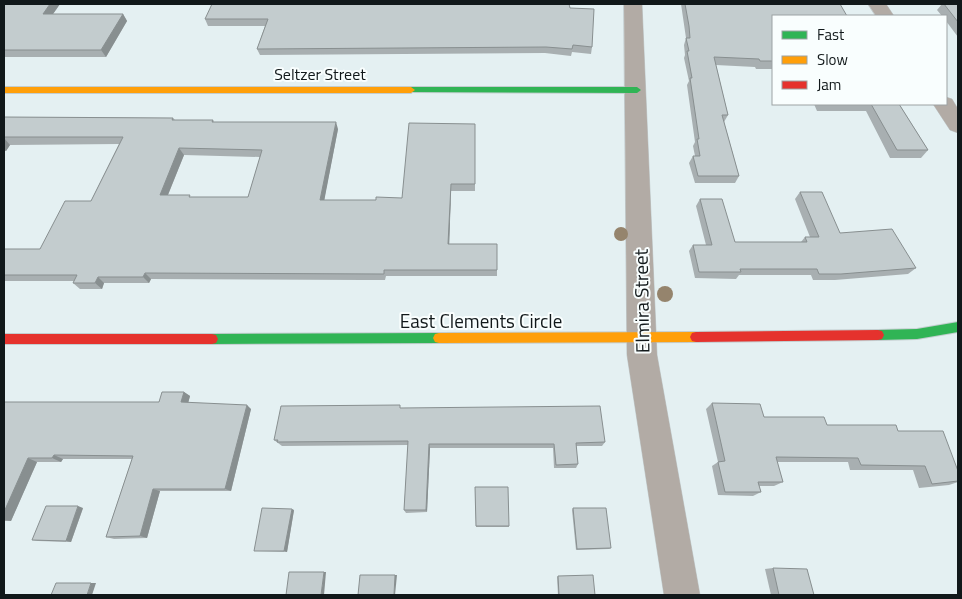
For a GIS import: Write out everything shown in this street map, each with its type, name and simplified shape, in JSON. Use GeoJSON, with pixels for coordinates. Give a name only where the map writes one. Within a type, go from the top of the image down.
{"type":"FeatureCollection","features":[{"type":"Feature","properties":{"kind":"street","name":"Elmira Street"},"geometry":{"type":"LineString","coordinates":[[633,4],[637,90],[643,366],[682,595]]}},
{"type":"Feature","properties":{"kind":"street"},"geometry":{"type":"LineString","coordinates":[[876,4],[884,15]]}},
{"type":"Feature","properties":{"kind":"street","name":"Seltzer Street"},"geometry":{"type":"LineString","coordinates":[[4,90],[637,90]]}},
{"type":"Feature","properties":{"kind":"street"},"geometry":{"type":"LineString","coordinates":[[945,105],[958,125]]}},
{"type":"Feature","properties":{"kind":"street","name":"East Clements Circle"},"geometry":{"type":"LineString","coordinates":[[4,339],[641,338],[917,334],[958,327]]}},
{"type":"Feature","properties":{"kind":"building"},"geometry":{"type":"Polygon","coordinates":[[[4,4],[50,4],[43,14],[123,14],[101,50],[4,50],[4,4]]]}},
{"type":"Feature","properties":{"kind":"building"},"geometry":{"type":"Polygon","coordinates":[[[212,4],[569,4],[570,8],[594,9],[592,47],[573,45],[572,49],[546,47],[257,49],[268,19],[205,19],[212,4]]]}},
{"type":"Feature","properties":{"kind":"building"},"geometry":{"type":"Polygon","coordinates":[[[685,4],[840,4],[846,15],[772,15],[772,61],[714,57],[728,115],[722,115],[739,176],[698,176],[693,156],[700,156],[690,78],[692,78],[687,51],[689,51],[686,38],[690,38],[685,4]]]}},
{"type":"Feature","properties":{"kind":"building"},"geometry":{"type":"Polygon","coordinates":[[[944,4],[958,4],[958,22],[944,4]]]}},
{"type":"Feature","properties":{"kind":"building"},"geometry":{"type":"Polygon","coordinates":[[[872,105],[900,105],[928,150],[897,150],[872,105]]]}},
{"type":"Feature","properties":{"kind":"building"},"geometry":{"type":"Polygon","coordinates":[[[4,117],[173,118],[172,120],[213,120],[212,122],[336,122],[320,200],[376,200],[376,197],[402,198],[409,123],[475,124],[475,184],[451,184],[448,244],[497,244],[497,270],[384,270],[384,274],[145,273],[143,277],[98,277],[95,283],[73,283],[77,275],[4,275],[4,249],[40,249],[65,201],[91,201],[123,137],[4,137],[4,117]],[[179,148],[160,195],[248,197],[262,150],[179,148]]]}},
{"type":"Feature","properties":{"kind":"building"},"geometry":{"type":"Polygon","coordinates":[[[800,192],[822,192],[840,233],[892,229],[916,268],[841,274],[819,274],[817,269],[740,269],[741,272],[699,272],[693,245],[712,245],[700,199],[722,199],[735,242],[807,242],[805,237],[819,237],[800,192]]]}},
{"type":"Feature","properties":{"kind":"building"},"geometry":{"type":"Polygon","coordinates":[[[162,392],[184,392],[181,402],[247,405],[225,489],[153,489],[140,536],[106,537],[133,456],[54,455],[52,458],[28,458],[4,512],[4,402],[159,402],[162,392]]]}},
{"type":"Feature","properties":{"kind":"building"},"geometry":{"type":"Polygon","coordinates":[[[712,403],[760,404],[764,417],[824,417],[827,425],[896,425],[898,431],[943,431],[958,471],[958,481],[932,484],[925,466],[861,465],[858,458],[776,457],[783,482],[758,482],[761,492],[725,492],[718,462],[725,461],[712,403]]]}},
{"type":"Feature","properties":{"kind":"building"},"geometry":{"type":"Polygon","coordinates":[[[400,405],[400,408],[600,406],[605,442],[576,443],[578,464],[556,465],[554,444],[429,444],[426,510],[404,510],[408,441],[277,442],[278,440],[274,440],[281,406],[400,405]]]}},
{"type":"Feature","properties":{"kind":"building"},"geometry":{"type":"Polygon","coordinates":[[[475,487],[508,487],[509,526],[476,526],[475,487]]]}},
{"type":"Feature","properties":{"kind":"building"},"geometry":{"type":"Polygon","coordinates":[[[46,506],[78,506],[66,541],[32,540],[46,506]]]}},
{"type":"Feature","properties":{"kind":"building"},"geometry":{"type":"Polygon","coordinates":[[[262,508],[292,509],[284,551],[254,551],[262,508]]]}},
{"type":"Feature","properties":{"kind":"building"},"geometry":{"type":"Polygon","coordinates":[[[573,508],[606,508],[611,548],[577,549],[573,508]]]}},
{"type":"Feature","properties":{"kind":"building"},"geometry":{"type":"Polygon","coordinates":[[[773,568],[807,569],[814,595],[779,595],[773,568]]]}},
{"type":"Feature","properties":{"kind":"building"},"geometry":{"type":"Polygon","coordinates":[[[289,572],[324,572],[321,595],[286,595],[289,572]]]}},
{"type":"Feature","properties":{"kind":"building"},"geometry":{"type":"Polygon","coordinates":[[[360,575],[395,575],[394,595],[358,595],[360,575]]]}},
{"type":"Feature","properties":{"kind":"building"},"geometry":{"type":"Polygon","coordinates":[[[593,575],[595,595],[559,595],[558,576],[593,575]]]}},
{"type":"Feature","properties":{"kind":"building"},"geometry":{"type":"Polygon","coordinates":[[[56,583],[91,583],[87,595],[51,595],[56,583]]]}},
{"type":"Feature","properties":{"kind":"traffic: fast"},"geometry":{"type":"LineString","coordinates":[[411,90],[637,90]]}},
{"type":"Feature","properties":{"kind":"traffic: fast"},"geometry":{"type":"LineString","coordinates":[[878,335],[917,334],[958,327]]}},
{"type":"Feature","properties":{"kind":"traffic: fast"},"geometry":{"type":"LineString","coordinates":[[212,339],[439,338]]}},
{"type":"Feature","properties":{"kind":"traffic: slow"},"geometry":{"type":"LineString","coordinates":[[4,90],[411,90]]}},
{"type":"Feature","properties":{"kind":"traffic: slow"},"geometry":{"type":"LineString","coordinates":[[439,338],[696,337]]}},
{"type":"Feature","properties":{"kind":"traffic: jam"},"geometry":{"type":"LineString","coordinates":[[696,337],[878,335]]}},
{"type":"Feature","properties":{"kind":"traffic: jam"},"geometry":{"type":"LineString","coordinates":[[4,339],[212,339]]}}]}
